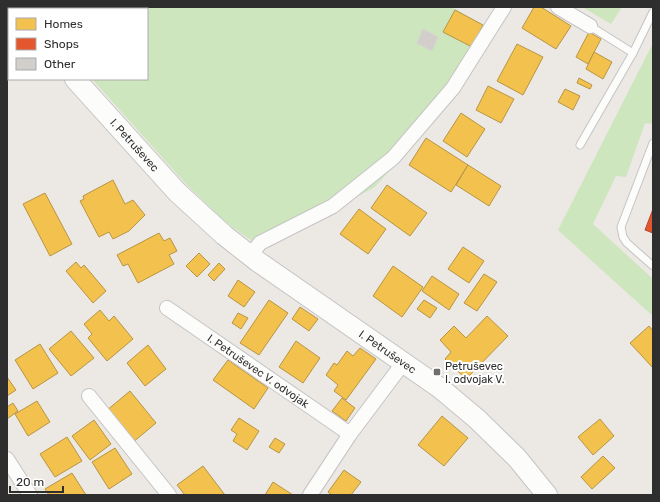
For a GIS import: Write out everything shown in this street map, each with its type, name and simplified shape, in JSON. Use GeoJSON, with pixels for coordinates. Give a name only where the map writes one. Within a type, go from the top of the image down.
{"type":"FeatureCollection","features":[{"type":"Feature","properties":{"kind":"street"},"geometry":{"type":"LineString","coordinates":[[250,256],[260,243],[332,206],[393,158],[454,88],[504,7]]}},
{"type":"Feature","properties":{"kind":"street"},"geometry":{"type":"LineString","coordinates":[[558,7],[590,26]]}},
{"type":"Feature","properties":{"kind":"street","name":"I. Petruševec"},"geometry":{"type":"LineString","coordinates":[[77,80],[177,192],[224,235],[250,256],[440,388],[477,419],[517,458],[547,495]]}},
{"type":"Feature","properties":{"kind":"street","name":"I. Petruševec V. odvojak"},"geometry":{"type":"LineString","coordinates":[[167,308],[350,434]]}},
{"type":"Feature","properties":{"kind":"street"},"geometry":{"type":"LineString","coordinates":[[310,495],[350,434],[404,362]]}},
{"type":"Feature","properties":{"kind":"street"},"geometry":{"type":"LineString","coordinates":[[89,396],[169,495]]}},
{"type":"Feature","properties":{"kind":"street"},"geometry":{"type":"LineString","coordinates":[[7,459],[30,495]]}},
{"type":"Feature","properties":{"kind":"lane"},"geometry":{"type":"LineString","coordinates":[[580,145],[633,53],[653,12]]}},
{"type":"Feature","properties":{"kind":"lane"},"geometry":{"type":"LineString","coordinates":[[590,26],[633,53]]}},
{"type":"Feature","properties":{"kind":"lane"},"geometry":{"type":"LineString","coordinates":[[653,143],[621,227],[623,237],[627,243],[653,266]]}},
{"type":"Feature","properties":{"kind":"green space"},"geometry":{"type":"Polygon","coordinates":[[[27,7],[452,7],[483,25],[457,94],[375,187],[263,249],[223,220],[186,184],[93,80],[148,80],[148,8],[27,7]]]}},
{"type":"Feature","properties":{"kind":"green space"},"geometry":{"type":"Polygon","coordinates":[[[582,7],[622,7],[611,24],[582,7]]]}},
{"type":"Feature","properties":{"kind":"green space"},"geometry":{"type":"Polygon","coordinates":[[[653,43],[653,119],[651,124],[645,123],[626,177],[616,176],[593,224],[653,279],[653,316],[558,230],[653,43]]]}},
{"type":"Feature","properties":{"kind":"building: Homes"},"geometry":{"type":"Polygon","coordinates":[[[534,7],[541,7],[571,26],[556,49],[522,28],[534,7]]]}},
{"type":"Feature","properties":{"kind":"building: Homes"},"geometry":{"type":"Polygon","coordinates":[[[455,10],[483,25],[472,47],[443,32],[455,10]]]}},
{"type":"Feature","properties":{"kind":"building: Homes"},"geometry":{"type":"Polygon","coordinates":[[[589,32],[601,39],[588,64],[576,57],[589,32]]]}},
{"type":"Feature","properties":{"kind":"building: Homes"},"geometry":{"type":"Polygon","coordinates":[[[517,44],[543,57],[523,95],[497,81],[517,44]]]}},
{"type":"Feature","properties":{"kind":"building: Homes"},"geometry":{"type":"Polygon","coordinates":[[[594,52],[612,62],[603,79],[586,69],[594,52]]]}},
{"type":"Feature","properties":{"kind":"building: Homes"},"geometry":{"type":"Polygon","coordinates":[[[579,78],[592,85],[590,89],[577,83],[579,78]]]}},
{"type":"Feature","properties":{"kind":"building: Homes"},"geometry":{"type":"Polygon","coordinates":[[[488,86],[514,99],[501,123],[476,110],[488,86]]]}},
{"type":"Feature","properties":{"kind":"building: Homes"},"geometry":{"type":"Polygon","coordinates":[[[565,89],[580,96],[573,110],[558,102],[565,89]]]}},
{"type":"Feature","properties":{"kind":"building: Homes"},"geometry":{"type":"Polygon","coordinates":[[[461,113],[485,129],[467,157],[443,141],[461,113]]]}},
{"type":"Feature","properties":{"kind":"building: Homes"},"geometry":{"type":"Polygon","coordinates":[[[426,138],[468,165],[451,192],[409,165],[426,138]]]}},
{"type":"Feature","properties":{"kind":"building: Homes"},"geometry":{"type":"Polygon","coordinates":[[[468,165],[501,186],[489,206],[456,185],[468,165]]]}},
{"type":"Feature","properties":{"kind":"building: Homes"},"geometry":{"type":"Polygon","coordinates":[[[113,180],[125,204],[133,200],[145,215],[129,231],[113,239],[109,232],[99,237],[80,201],[84,199],[83,196],[113,180]]]}},
{"type":"Feature","properties":{"kind":"building: Homes"},"geometry":{"type":"Polygon","coordinates":[[[387,185],[427,213],[410,236],[371,208],[387,185]]]}},
{"type":"Feature","properties":{"kind":"building: Homes"},"geometry":{"type":"Polygon","coordinates":[[[45,193],[72,244],[50,256],[23,204],[45,193]]]}},
{"type":"Feature","properties":{"kind":"building: Homes"},"geometry":{"type":"Polygon","coordinates":[[[359,209],[386,229],[368,254],[340,234],[359,209]]]}},
{"type":"Feature","properties":{"kind":"building: Homes"},"geometry":{"type":"Polygon","coordinates":[[[159,233],[164,241],[170,238],[177,251],[169,255],[174,264],[138,283],[128,264],[123,266],[117,255],[159,233]]]}},
{"type":"Feature","properties":{"kind":"building: Homes"},"geometry":{"type":"Polygon","coordinates":[[[463,247],[484,261],[469,283],[448,269],[463,247]]]}},
{"type":"Feature","properties":{"kind":"building: Homes"},"geometry":{"type":"Polygon","coordinates":[[[199,253],[210,264],[197,277],[186,266],[199,253]]]}},
{"type":"Feature","properties":{"kind":"building: Homes"},"geometry":{"type":"Polygon","coordinates":[[[76,262],[81,268],[84,265],[106,291],[93,303],[66,271],[76,262]]]}},
{"type":"Feature","properties":{"kind":"building: Homes"},"geometry":{"type":"Polygon","coordinates":[[[219,263],[225,269],[214,281],[208,275],[219,263]]]}},
{"type":"Feature","properties":{"kind":"building: Homes"},"geometry":{"type":"Polygon","coordinates":[[[393,266],[423,287],[402,317],[373,296],[393,266]]]}},
{"type":"Feature","properties":{"kind":"building: Homes"},"geometry":{"type":"Polygon","coordinates":[[[484,274],[497,282],[477,311],[464,303],[484,274]]]}},
{"type":"Feature","properties":{"kind":"building: Homes"},"geometry":{"type":"Polygon","coordinates":[[[432,276],[459,294],[449,310],[422,291],[432,276]]]}},
{"type":"Feature","properties":{"kind":"building: Homes"},"geometry":{"type":"Polygon","coordinates":[[[238,280],[255,292],[244,307],[228,296],[238,280]]]}},
{"type":"Feature","properties":{"kind":"building: Homes"},"geometry":{"type":"Polygon","coordinates":[[[269,300],[288,313],[259,355],[240,343],[269,300]]]}},
{"type":"Feature","properties":{"kind":"building: Homes"},"geometry":{"type":"Polygon","coordinates":[[[424,300],[437,308],[430,318],[417,309],[424,300]]]}},
{"type":"Feature","properties":{"kind":"building: Homes"},"geometry":{"type":"Polygon","coordinates":[[[300,307],[318,319],[309,331],[292,319],[300,307]]]}},
{"type":"Feature","properties":{"kind":"building: Homes"},"geometry":{"type":"Polygon","coordinates":[[[100,310],[109,321],[114,316],[133,339],[107,361],[88,338],[92,334],[84,324],[100,310]]]}},
{"type":"Feature","properties":{"kind":"building: Homes"},"geometry":{"type":"Polygon","coordinates":[[[238,313],[248,318],[241,329],[232,323],[238,313]]]}},
{"type":"Feature","properties":{"kind":"building: Homes"},"geometry":{"type":"Polygon","coordinates":[[[487,316],[508,336],[466,379],[445,359],[451,352],[440,340],[454,326],[466,338],[487,316]]]}},
{"type":"Feature","properties":{"kind":"building: Homes"},"geometry":{"type":"Polygon","coordinates":[[[649,326],[653,331],[653,368],[630,343],[649,326]]]}},
{"type":"Feature","properties":{"kind":"building: Homes"},"geometry":{"type":"Polygon","coordinates":[[[71,331],[94,358],[71,376],[49,349],[71,331]]]}},
{"type":"Feature","properties":{"kind":"building: Homes"},"geometry":{"type":"Polygon","coordinates":[[[296,341],[320,358],[303,383],[279,367],[296,341]]]}},
{"type":"Feature","properties":{"kind":"building: Homes"},"geometry":{"type":"Polygon","coordinates":[[[40,344],[58,373],[33,389],[15,360],[40,344]]]}},
{"type":"Feature","properties":{"kind":"building: Homes"},"geometry":{"type":"Polygon","coordinates":[[[148,345],[166,369],[145,386],[127,363],[148,345]]]}},
{"type":"Feature","properties":{"kind":"building: Homes"},"geometry":{"type":"Polygon","coordinates":[[[360,348],[376,359],[346,400],[334,391],[338,385],[326,375],[334,363],[337,365],[347,351],[353,356],[360,348]]]}},
{"type":"Feature","properties":{"kind":"building: Homes"},"geometry":{"type":"Polygon","coordinates":[[[228,360],[268,388],[254,409],[213,380],[228,360]]]}},
{"type":"Feature","properties":{"kind":"building: Homes"},"geometry":{"type":"Polygon","coordinates":[[[7,377],[16,390],[7,396],[7,377]]]}},
{"type":"Feature","properties":{"kind":"building: Homes"},"geometry":{"type":"Polygon","coordinates":[[[130,391],[156,423],[132,443],[106,411],[130,391]]]}},
{"type":"Feature","properties":{"kind":"building: Homes"},"geometry":{"type":"Polygon","coordinates":[[[342,398],[355,408],[346,421],[332,411],[342,398]]]}},
{"type":"Feature","properties":{"kind":"building: Homes"},"geometry":{"type":"Polygon","coordinates":[[[37,401],[50,422],[28,436],[15,414],[37,401]]]}},
{"type":"Feature","properties":{"kind":"building: Homes"},"geometry":{"type":"Polygon","coordinates":[[[13,403],[18,411],[7,419],[7,407],[13,403]]]}},
{"type":"Feature","properties":{"kind":"building: Homes"},"geometry":{"type":"Polygon","coordinates":[[[442,416],[468,438],[444,466],[418,445],[442,416]]]}},
{"type":"Feature","properties":{"kind":"building: Homes"},"geometry":{"type":"Polygon","coordinates":[[[239,418],[259,431],[247,450],[233,441],[237,434],[231,430],[239,418]]]}},
{"type":"Feature","properties":{"kind":"building: Homes"},"geometry":{"type":"Polygon","coordinates":[[[600,419],[614,436],[593,455],[578,437],[600,419]]]}},
{"type":"Feature","properties":{"kind":"building: Homes"},"geometry":{"type":"Polygon","coordinates":[[[94,420],[111,444],[90,460],[72,436],[94,420]]]}},
{"type":"Feature","properties":{"kind":"building: Homes"},"geometry":{"type":"Polygon","coordinates":[[[67,437],[82,461],[55,477],[40,454],[67,437]]]}},
{"type":"Feature","properties":{"kind":"building: Homes"},"geometry":{"type":"Polygon","coordinates":[[[275,438],[285,444],[279,453],[269,447],[275,438]]]}},
{"type":"Feature","properties":{"kind":"building: Homes"},"geometry":{"type":"Polygon","coordinates":[[[115,448],[132,474],[109,489],[92,462],[115,448]]]}},
{"type":"Feature","properties":{"kind":"building: Homes"},"geometry":{"type":"Polygon","coordinates":[[[603,456],[615,468],[592,489],[581,477],[603,456]]]}},
{"type":"Feature","properties":{"kind":"building: Homes"},"geometry":{"type":"Polygon","coordinates":[[[203,466],[225,495],[185,495],[177,485],[203,466]]]}},
{"type":"Feature","properties":{"kind":"building: Homes"},"geometry":{"type":"Polygon","coordinates":[[[344,470],[361,482],[351,495],[332,495],[328,492],[344,470]]]}},
{"type":"Feature","properties":{"kind":"building: Homes"},"geometry":{"type":"Polygon","coordinates":[[[72,473],[86,495],[49,495],[45,489],[72,473]]]}},
{"type":"Feature","properties":{"kind":"building: Homes"},"geometry":{"type":"Polygon","coordinates":[[[273,482],[293,495],[265,495],[273,482]]]}},
{"type":"Feature","properties":{"kind":"building: Shops"},"geometry":{"type":"Polygon","coordinates":[[[653,209],[653,233],[645,230],[653,209]]]}},
{"type":"Feature","properties":{"kind":"building: Other"},"geometry":{"type":"Polygon","coordinates":[[[423,29],[438,37],[432,51],[417,43],[423,29]]]}},
{"type":"Feature","properties":{"kind":"place","name":"Petruševec I. odvojak V."},"geometry":{"type":"Point","coordinates":[437,372]}}]}
